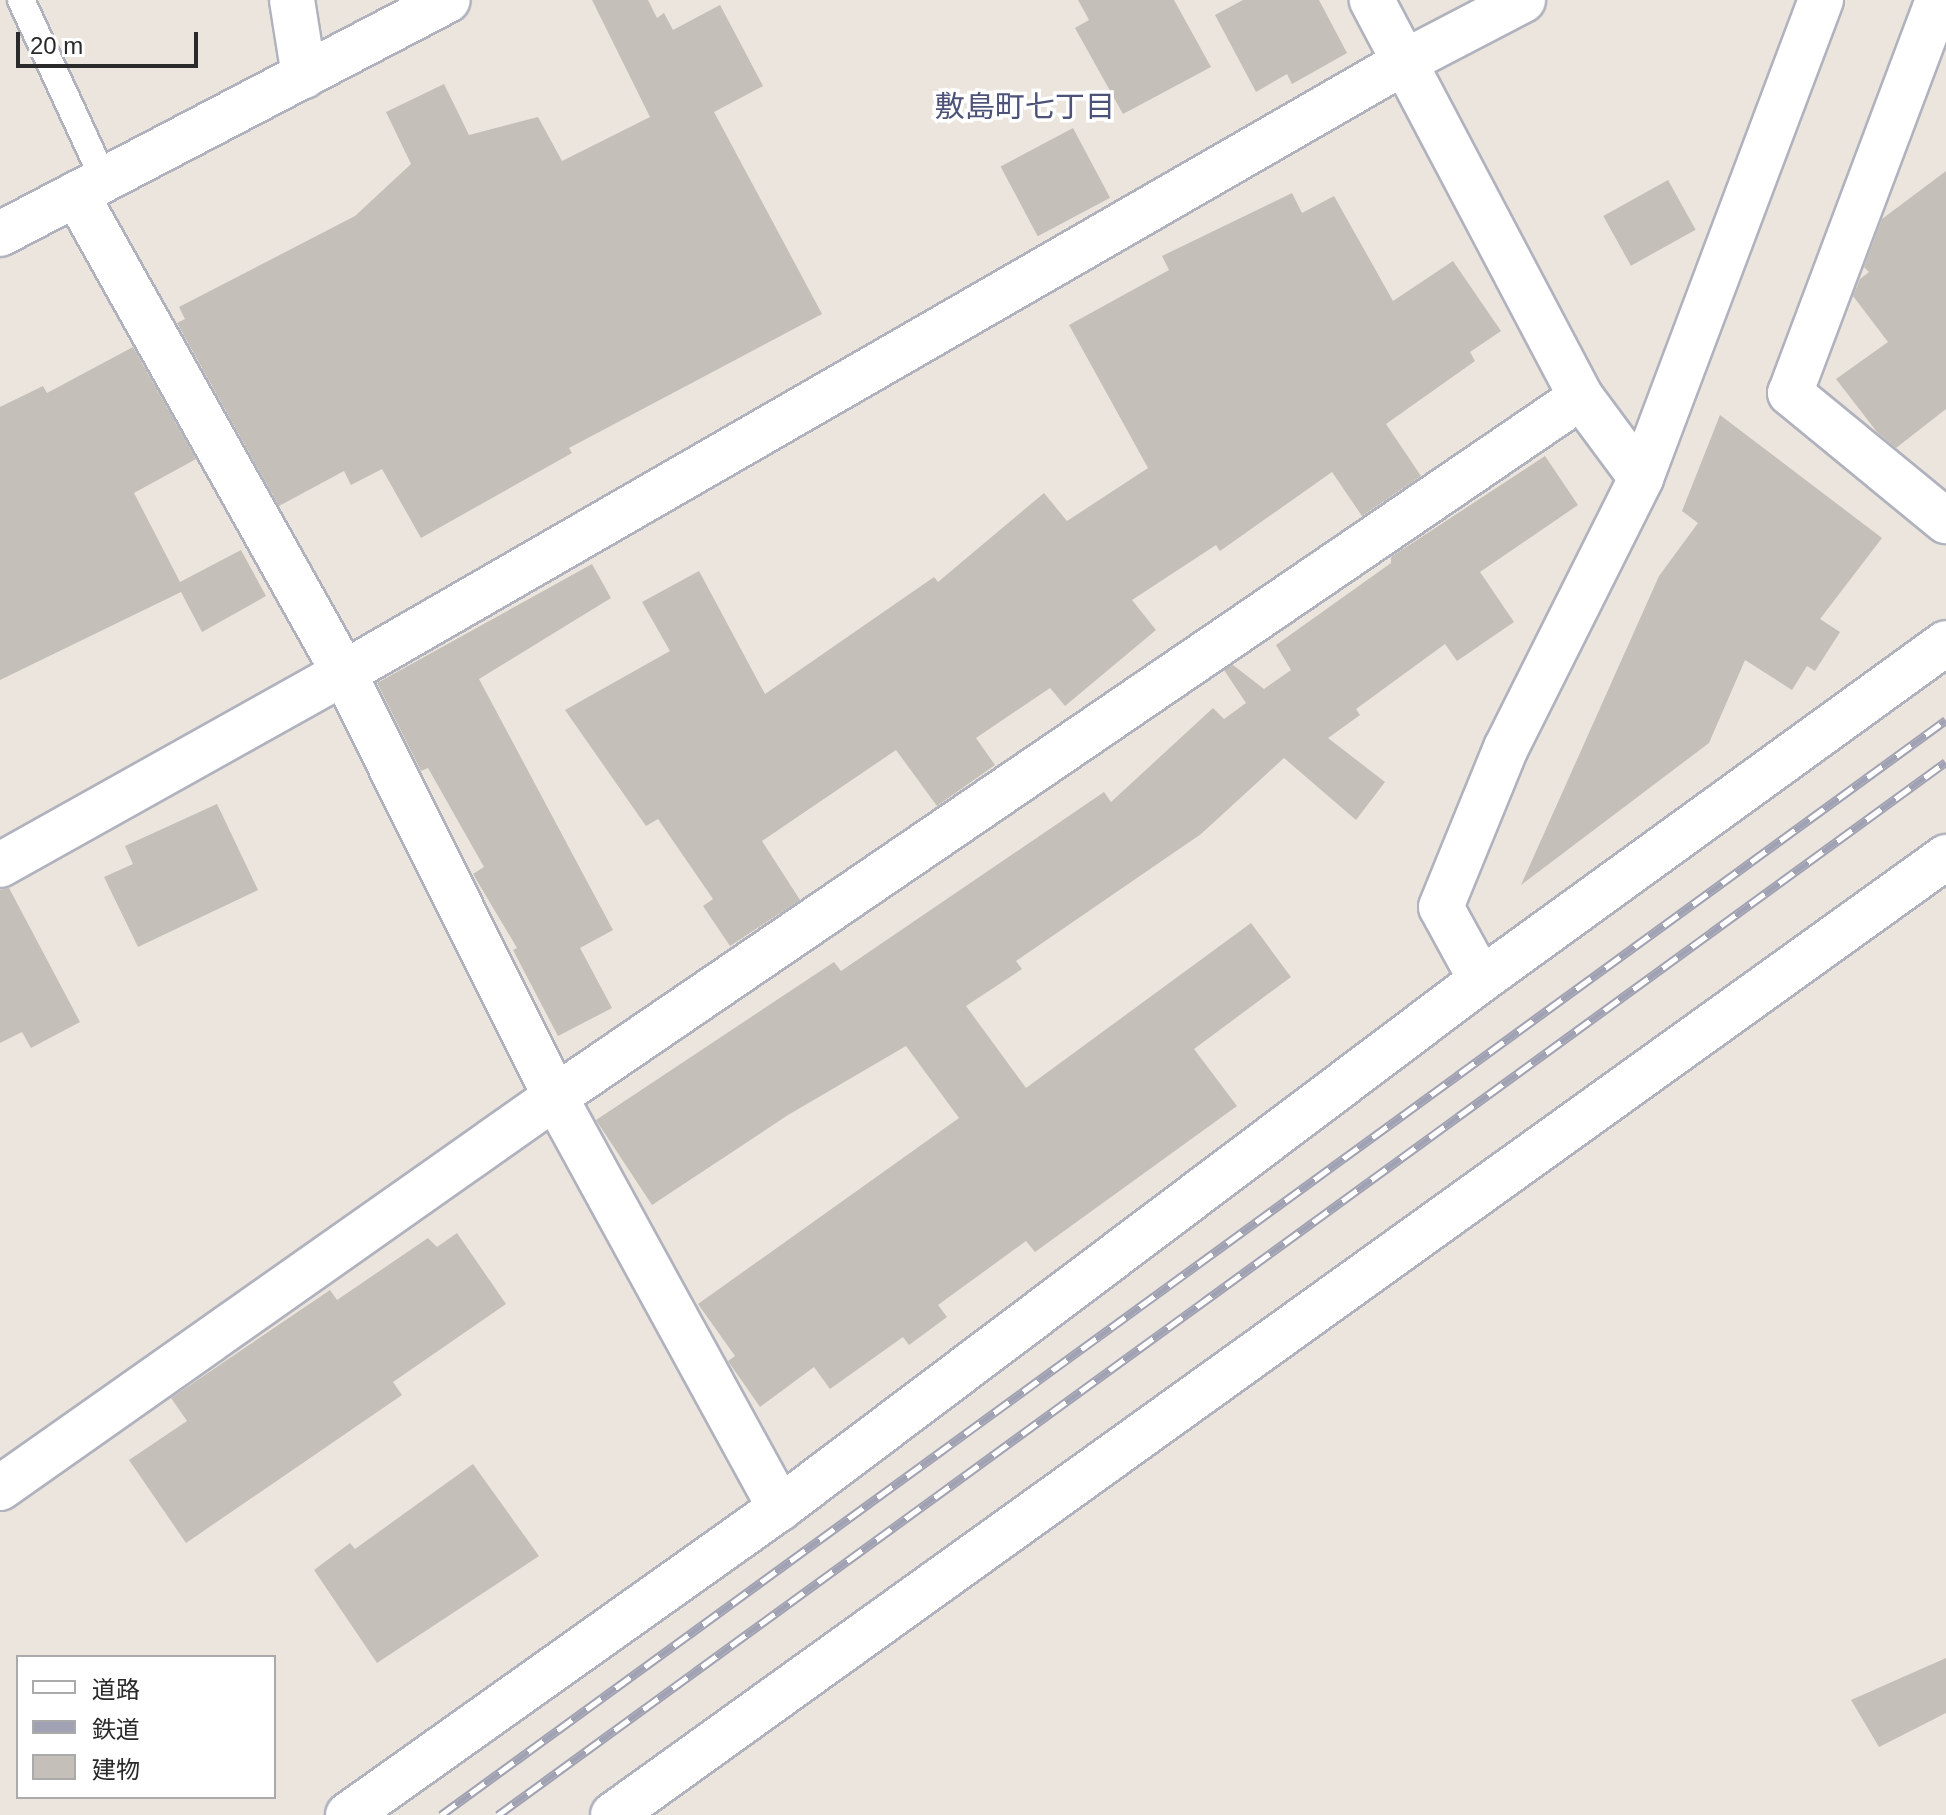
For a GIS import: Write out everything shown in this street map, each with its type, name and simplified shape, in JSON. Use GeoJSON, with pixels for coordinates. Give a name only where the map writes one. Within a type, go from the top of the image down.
{"type":"FeatureCollection","features":[{"type":"Feature","properties":{"kind":"street"},"geometry":{"type":"LineString","coordinates":[[292,0],[304,76]]}},
{"type":"Feature","properties":{"kind":"street"},"geometry":{"type":"LineString","coordinates":[[0,234],[448,0]]}},
{"type":"Feature","properties":{"kind":"street"},"geometry":{"type":"LineString","coordinates":[[1372,0],[1581,397],[1641,478]]}},
{"type":"Feature","properties":{"kind":"street"},"geometry":{"type":"LineString","coordinates":[[0,865],[344,673],[1406,61],[1523,0]]}},
{"type":"Feature","properties":{"kind":"street"},"geometry":{"type":"LineString","coordinates":[[1481,980],[1441,907],[1506,748],[1641,478],[1821,0]]}},
{"type":"Feature","properties":{"kind":"street"},"geometry":{"type":"LineString","coordinates":[[1938,0],[1790,393],[1946,521]]}},
{"type":"Feature","properties":{"kind":"street"},"geometry":{"type":"LineString","coordinates":[[90,187],[344,673],[555,1097],[780,1508]]}},
{"type":"Feature","properties":{"kind":"street"},"geometry":{"type":"LineString","coordinates":[[0,1488],[555,1097],[1581,397]]}},
{"type":"Feature","properties":{"kind":"street"},"geometry":{"type":"LineString","coordinates":[[348,1815],[780,1508],[1481,980],[1946,643]]}},
{"type":"Feature","properties":{"kind":"street"},"geometry":{"type":"LineString","coordinates":[[613,1815],[1946,857]]}},
{"type":"Feature","properties":{"kind":"lane"},"geometry":{"type":"LineString","coordinates":[[21,0],[90,187]]}},
{"type":"Feature","properties":{"kind":"building"},"geometry":{"type":"Polygon","coordinates":[[[592,0],[648,0],[657,18],[664,13],[673,30],[720,5],[763,86],[714,112],[822,314],[569,448],[572,453],[421,538],[382,469],[351,485],[344,471],[279,506],[177,323],[185,319],[179,307],[355,216],[411,164],[386,112],[444,84],[469,135],[538,117],[562,161],[650,117],[592,0]]]}},
{"type":"Feature","properties":{"kind":"building"},"geometry":{"type":"Polygon","coordinates":[[[1078,0],[1174,0],[1211,67],[1123,114],[1075,28],[1089,20],[1078,0]]]}},
{"type":"Feature","properties":{"kind":"building"},"geometry":{"type":"Polygon","coordinates":[[[1243,0],[1319,0],[1347,53],[1292,84],[1287,74],[1256,92],[1215,15],[1243,0]]]}},
{"type":"Feature","properties":{"kind":"building"},"geometry":{"type":"Polygon","coordinates":[[[1073,128],[1110,198],[1038,236],[1001,166],[1073,128]]]}},
{"type":"Feature","properties":{"kind":"building"},"geometry":{"type":"Polygon","coordinates":[[[1946,171],[1946,409],[1896,448],[1877,432],[1836,379],[1888,342],[1853,296],[1860,279],[1869,272],[1864,267],[1882,219],[1946,171]]]}},
{"type":"Feature","properties":{"kind":"building"},"geometry":{"type":"Polygon","coordinates":[[[1668,180],[1696,230],[1631,266],[1603,216],[1668,180]]]}},
{"type":"Feature","properties":{"kind":"building"},"geometry":{"type":"Polygon","coordinates":[[[1292,193],[1302,213],[1334,196],[1393,301],[1453,261],[1501,331],[1470,352],[1475,361],[1386,424],[1421,476],[1362,516],[1332,472],[1220,551],[1216,545],[1132,600],[1156,630],[1065,706],[1050,688],[976,738],[995,765],[937,806],[896,750],[762,841],[800,900],[730,946],[703,906],[713,899],[658,819],[646,826],[565,710],[670,651],[642,602],[699,571],[765,694],[934,577],[938,582],[1044,493],[1067,521],[1148,468],[1069,325],[1169,270],[1162,256],[1292,193]]]}},
{"type":"Feature","properties":{"kind":"building"},"geometry":{"type":"Polygon","coordinates":[[[133,347],[196,459],[134,493],[180,582],[241,550],[266,596],[202,632],[181,592],[0,680],[0,407],[43,386],[47,393],[133,347]]]}},
{"type":"Feature","properties":{"kind":"building"},"geometry":{"type":"Polygon","coordinates":[[[1720,415],[1882,538],[1820,619],[1840,632],[1815,671],[1807,666],[1792,690],[1745,660],[1709,743],[1521,885],[1659,576],[1698,523],[1682,511],[1720,415]]]}},
{"type":"Feature","properties":{"kind":"building"},"geometry":{"type":"Polygon","coordinates":[[[1545,456],[1578,505],[1480,572],[1514,622],[1457,661],[1445,644],[1356,709],[1360,715],[1328,738],[1385,782],[1356,820],[1284,758],[1201,834],[1016,961],[1022,969],[966,1006],[1026,1088],[1251,923],[1291,977],[1194,1049],[1237,1106],[1035,1252],[1026,1241],[938,1305],[947,1317],[909,1345],[903,1337],[830,1389],[814,1367],[760,1407],[728,1361],[735,1356],[698,1304],[959,1118],[906,1046],[788,1115],[652,1205],[596,1120],[834,962],[841,971],[1104,792],[1111,802],[1213,708],[1224,719],[1246,703],[1224,670],[1233,665],[1264,689],[1291,670],[1276,645],[1391,563],[1391,557],[1545,456]]]}},
{"type":"Feature","properties":{"kind":"building"},"geometry":{"type":"Polygon","coordinates":[[[592,564],[611,598],[479,679],[613,930],[580,948],[612,1008],[558,1036],[513,950],[517,948],[473,874],[484,867],[428,768],[421,771],[377,683],[592,564]]]}},
{"type":"Feature","properties":{"kind":"building"},"geometry":{"type":"Polygon","coordinates":[[[217,804],[258,890],[138,947],[104,877],[133,864],[125,846],[217,804]]]}},
{"type":"Feature","properties":{"kind":"building"},"geometry":{"type":"Polygon","coordinates":[[[9,888],[80,1022],[31,1048],[22,1032],[0,1043],[0,890],[9,888]]]}},
{"type":"Feature","properties":{"kind":"building"},"geometry":{"type":"Polygon","coordinates":[[[457,1233],[506,1304],[393,1382],[402,1395],[186,1543],[129,1460],[187,1421],[171,1398],[330,1290],[337,1300],[428,1238],[437,1247],[457,1233]]]}},
{"type":"Feature","properties":{"kind":"building"},"geometry":{"type":"Polygon","coordinates":[[[473,1464],[539,1556],[377,1663],[314,1570],[350,1543],[355,1549],[473,1464]]]}},
{"type":"Feature","properties":{"kind":"building"},"geometry":{"type":"Polygon","coordinates":[[[1946,1658],[1946,1713],[1879,1747],[1851,1700],[1946,1658]]]}},
{"type":"Feature","properties":{"kind":"railway"},"geometry":{"type":"LineString","coordinates":[[441,1815],[1946,720]]}},
{"type":"Feature","properties":{"kind":"railway"},"geometry":{"type":"LineString","coordinates":[[498,1815],[1946,762]]}},
{"type":"Feature","properties":{"kind":"district","name":"敷島町七丁目"},"geometry":{"type":"Point","coordinates":[1025,107]}}]}
